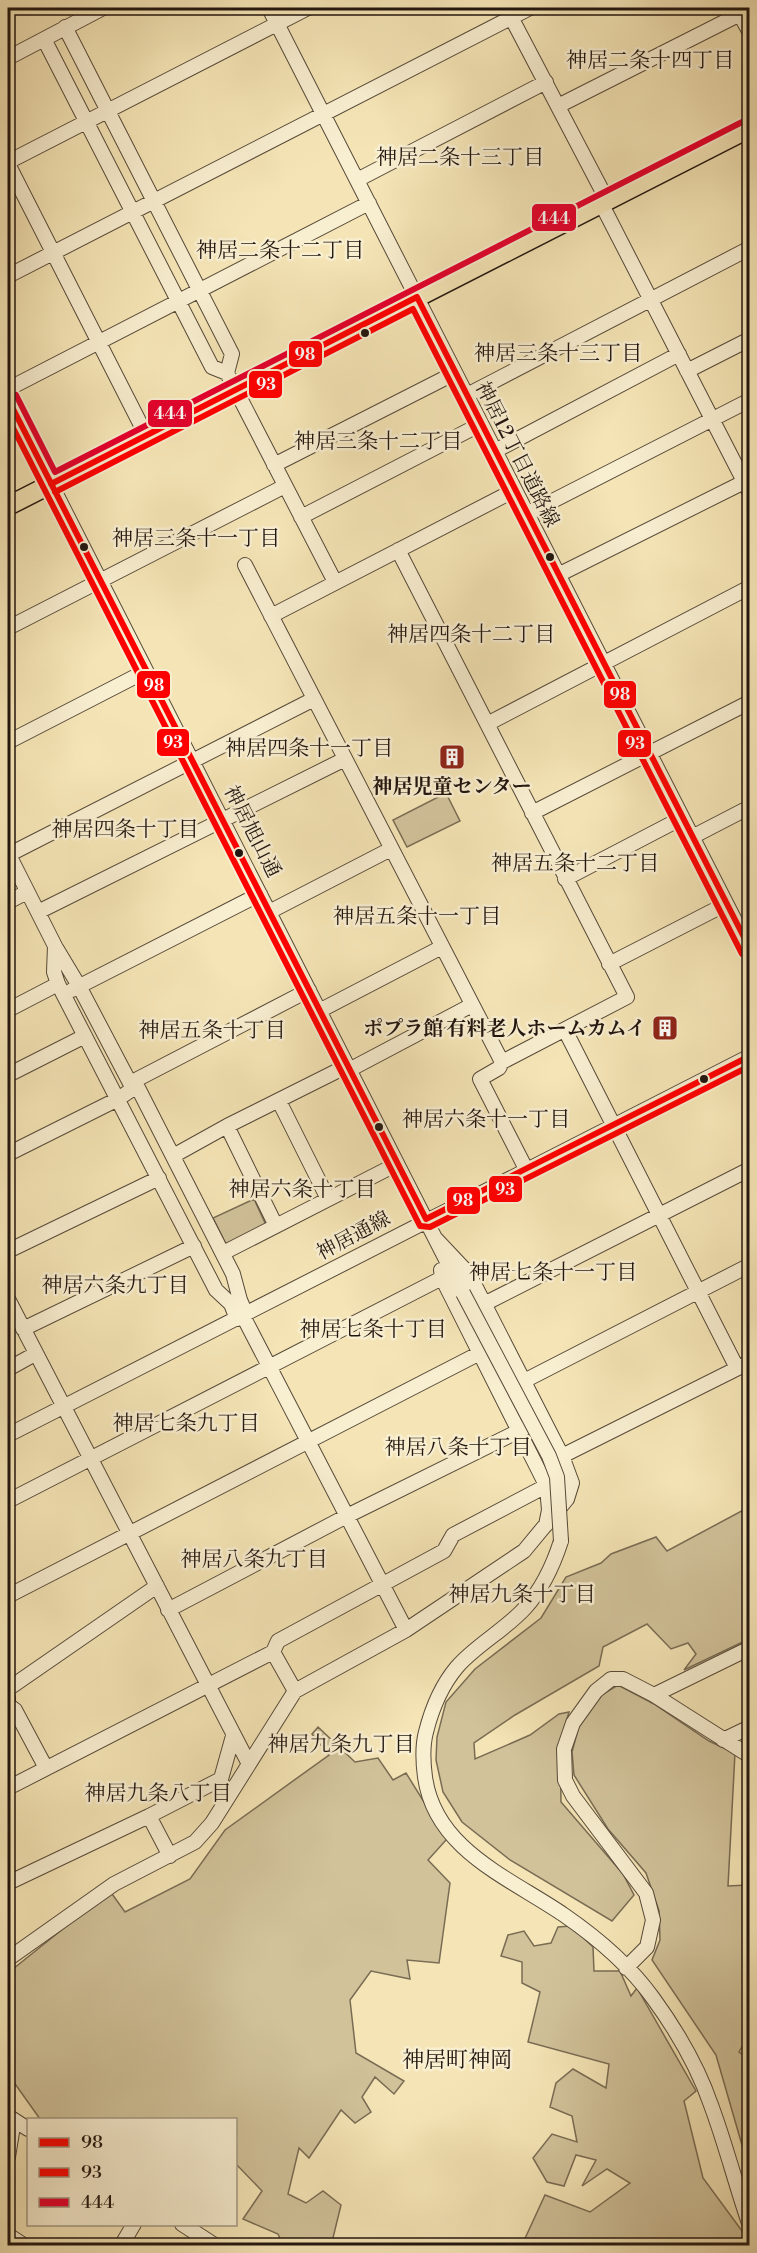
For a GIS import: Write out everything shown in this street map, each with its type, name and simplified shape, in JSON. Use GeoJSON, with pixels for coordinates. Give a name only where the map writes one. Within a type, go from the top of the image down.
{"type":"FeatureCollection","features":[{"type":"Feature","properties":{"kind":"main road"},"geometry":{"type":"LineString","coordinates":[[8,506],[750,128]]}},
{"type":"Feature","properties":{"kind":"main road","name":"神居旭山通"},"geometry":{"type":"LineString","coordinates":[[8,399],[51,484]]}},
{"type":"Feature","properties":{"kind":"street"},"geometry":{"type":"LineString","coordinates":[[8,58],[103,8]]}},
{"type":"Feature","properties":{"kind":"street","name":"神居12丁目道路線"},"geometry":{"type":"LineString","coordinates":[[269,8],[748,945]]}},
{"type":"Feature","properties":{"kind":"street"},"geometry":{"type":"LineString","coordinates":[[146,435],[8,163],[308,8]]}},
{"type":"Feature","properties":{"kind":"street"},"geometry":{"type":"LineString","coordinates":[[8,276],[323,113],[506,15],[530,8]]}},
{"type":"Feature","properties":{"kind":"street"},"geometry":{"type":"LineString","coordinates":[[558,106],[742,10],[750,33]]}},
{"type":"Feature","properties":{"kind":"street"},"geometry":{"type":"LineString","coordinates":[[506,15],[546,82],[678,354],[746,481],[558,575]]}},
{"type":"Feature","properties":{"kind":"street"},"geometry":{"type":"LineString","coordinates":[[65,27],[198,292],[232,354],[227,373],[335,582]]}},
{"type":"Feature","properties":{"kind":"street"},"geometry":{"type":"LineString","coordinates":[[44,39],[212,367],[227,373]]}},
{"type":"Feature","properties":{"kind":"street"},"geometry":{"type":"LineString","coordinates":[[357,180],[546,82]]}},
{"type":"Feature","properties":{"kind":"street"},"geometry":{"type":"LineString","coordinates":[[8,389],[369,203]]}},
{"type":"Feature","properties":{"kind":"street"},"geometry":{"type":"LineString","coordinates":[[467,395],[750,248]]}},
{"type":"Feature","properties":{"kind":"street"},"geometry":{"type":"LineString","coordinates":[[687,371],[750,339]]}},
{"type":"Feature","properties":{"kind":"street"},"geometry":{"type":"LineString","coordinates":[[495,451],[678,354]]}},
{"type":"Feature","properties":{"kind":"street"},"geometry":{"type":"LineString","coordinates":[[274,465],[455,373]]}},
{"type":"Feature","properties":{"kind":"street"},"geometry":{"type":"LineString","coordinates":[[527,514],[750,400]]}},
{"type":"Feature","properties":{"kind":"street"},"geometry":{"type":"LineString","coordinates":[[301,517],[481,424]]}},
{"type":"Feature","properties":{"kind":"street","name":"神居旭山通"},"geometry":{"type":"LineString","coordinates":[[51,484],[463,1293],[549,1456],[557,1477],[561,1541],[551,1571],[525,1609],[458,1666],[441,1690],[425,1735],[423,1755],[427,1790],[442,1823],[453,1838],[495,1873],[563,1914],[600,1941],[626,1968]]}},
{"type":"Feature","properties":{"kind":"street"},"geometry":{"type":"LineString","coordinates":[[8,628],[285,486]]}},
{"type":"Feature","properties":{"kind":"street"},"geometry":{"type":"LineString","coordinates":[[271,616],[515,490]]}},
{"type":"Feature","properties":{"kind":"street"},"geometry":{"type":"LineString","coordinates":[[398,550],[627,997],[501,1062],[499,1068],[480,1079],[526,1168]]}},
{"type":"Feature","properties":{"kind":"street"},"geometry":{"type":"LineString","coordinates":[[244,565],[501,1062]]}},
{"type":"Feature","properties":{"kind":"street"},"geometry":{"type":"LineString","coordinates":[[487,724],[750,587]]}},
{"type":"Feature","properties":{"kind":"street"},"geometry":{"type":"LineString","coordinates":[[8,742],[146,671]]}},
{"type":"Feature","properties":{"kind":"street"},"geometry":{"type":"LineString","coordinates":[[242,1316],[233,1274],[223,1253],[173,1156],[79,986],[54,946],[8,854],[314,699]]}},
{"type":"Feature","properties":{"kind":"street"},"geometry":{"type":"LineString","coordinates":[[532,813],[750,702]]}},
{"type":"Feature","properties":{"kind":"street"},"geometry":{"type":"LineString","coordinates":[[38,912],[345,759]]}},
{"type":"Feature","properties":{"kind":"street"},"geometry":{"type":"LineString","coordinates":[[692,837],[750,807]]}},
{"type":"Feature","properties":{"kind":"street"},"geometry":{"type":"LineString","coordinates":[[565,879],[682,818]]}},
{"type":"Feature","properties":{"kind":"street"},"geometry":{"type":"LineString","coordinates":[[269,912],[392,849]]}},
{"type":"Feature","properties":{"kind":"street"},"geometry":{"type":"LineString","coordinates":[[8,902],[27,892]]}},
{"type":"Feature","properties":{"kind":"street"},"geometry":{"type":"LineString","coordinates":[[8,1010],[61,989],[79,986],[260,894]]}},
{"type":"Feature","properties":{"kind":"street"},"geometry":{"type":"LineString","coordinates":[[609,964],[726,904]]}},
{"type":"Feature","properties":{"kind":"street"},"geometry":{"type":"LineString","coordinates":[[54,946],[54,972],[85,1036],[216,1290],[242,1316],[406,1630]]}},
{"type":"Feature","properties":{"kind":"street"},"geometry":{"type":"LineString","coordinates":[[320,1011],[442,947]]}},
{"type":"Feature","properties":{"kind":"street"},"geometry":{"type":"LineString","coordinates":[[8,1154],[118,1099],[133,1084],[309,990]]}},
{"type":"Feature","properties":{"kind":"street"},"geometry":{"type":"LineString","coordinates":[[173,1156],[227,1126],[472,1005]]}},
{"type":"Feature","properties":{"kind":"street"},"geometry":{"type":"LineString","coordinates":[[562,1456],[743,1365],[698,1291],[565,1030]]}},
{"type":"Feature","properties":{"kind":"street"},"geometry":{"type":"LineString","coordinates":[[8,1075],[85,1036]]}},
{"type":"Feature","properties":{"kind":"street","name":"神居通線"},"geometry":{"type":"LineString","coordinates":[[8,1435],[426,1219],[750,1056]]}},
{"type":"Feature","properties":{"kind":"street"},"geometry":{"type":"LineString","coordinates":[[279,1101],[328,1199]]}},
{"type":"Feature","properties":{"kind":"street"},"geometry":{"type":"LineString","coordinates":[[227,1126],[276,1226]]}},
{"type":"Feature","properties":{"kind":"street"},"geometry":{"type":"LineString","coordinates":[[223,1253],[397,1164]]}},
{"type":"Feature","properties":{"kind":"street"},"geometry":{"type":"LineString","coordinates":[[484,1304],[750,1169]]}},
{"type":"Feature","properties":{"kind":"street"},"geometry":{"type":"LineString","coordinates":[[8,1251],[159,1178]]}},
{"type":"Feature","properties":{"kind":"street"},"geometry":{"type":"LineString","coordinates":[[8,1959],[114,1884],[195,1842],[212,1823],[295,1691],[406,1630],[524,1551],[567,1499],[572,1483],[562,1456],[469,1274],[436,1239]]}},
{"type":"Feature","properties":{"kind":"street"},"geometry":{"type":"LineString","coordinates":[[436,1239],[442,1278],[548,1487],[549,1510],[546,1527]]}},
{"type":"Feature","properties":{"kind":"street"},"geometry":{"type":"LineString","coordinates":[[23,1329],[194,1246]]}},
{"type":"Feature","properties":{"kind":"street"},"geometry":{"type":"LineString","coordinates":[[524,1381],[750,1265]]}},
{"type":"Feature","properties":{"kind":"street"},"geometry":{"type":"LineString","coordinates":[[8,1501],[442,1278]]}},
{"type":"Feature","properties":{"kind":"street"},"geometry":{"type":"LineString","coordinates":[[8,1299],[249,1764]]}},
{"type":"Feature","properties":{"kind":"street"},"geometry":{"type":"LineString","coordinates":[[8,1596],[480,1353]]}},
{"type":"Feature","properties":{"kind":"street"},"geometry":{"type":"LineString","coordinates":[[8,1369],[35,1354]]}},
{"type":"Feature","properties":{"kind":"street"},"geometry":{"type":"LineString","coordinates":[[168,1610],[345,1517],[543,1419]]}},
{"type":"Feature","properties":{"kind":"street"},"geometry":{"type":"LineString","coordinates":[[8,1788],[273,1652],[278,1641],[444,1551],[453,1535],[548,1487],[570,1473]]}},
{"type":"Feature","properties":{"kind":"street"},"geometry":{"type":"LineString","coordinates":[[8,1689],[157,1586]]}},
{"type":"Feature","properties":{"kind":"street"},"geometry":{"type":"LineString","coordinates":[[654,1695],[750,1648]]}},
{"type":"Feature","properties":{"kind":"street"},"geometry":{"type":"LineString","coordinates":[[273,1652],[295,1691]]}},
{"type":"Feature","properties":{"kind":"street"},"geometry":{"type":"LineString","coordinates":[[750,1756],[654,1695],[624,1679],[611,1679],[596,1690],[573,1723],[564,1749],[565,1780],[573,1796],[646,1893],[653,1920],[647,1947],[626,1968],[652,1996],[696,2068],[711,2105],[750,2226]]}},
{"type":"Feature","properties":{"kind":"street"},"geometry":{"type":"LineString","coordinates":[[8,1698],[8,1706],[15,1710],[46,1768]]}},
{"type":"Feature","properties":{"kind":"street"},"geometry":{"type":"LineString","coordinates":[[723,1740],[750,1727]]}},
{"type":"Feature","properties":{"kind":"street"},"geometry":{"type":"LineString","coordinates":[[8,1883],[221,1779],[233,1736]]}},
{"type":"Feature","properties":{"kind":"street"},"geometry":{"type":"LineString","coordinates":[[149,1816],[170,1856]]}},
{"type":"Feature","properties":{"kind":"street"},"geometry":{"type":"LineString","coordinates":[[8,2157],[10,2118],[27,2128]]}},
{"type":"Feature","properties":{"kind":"street"},"geometry":{"type":"LineString","coordinates":[[121,2246],[133,2226]]}},
{"type":"Feature","properties":{"kind":"street"},"geometry":{"type":"LineString","coordinates":[[185,2226],[216,2246]]}},
{"type":"Feature","properties":{"kind":"street"},"geometry":{"type":"LineString","coordinates":[[8,2235],[25,2246]]}},
{"type":"Feature","properties":{"kind":"shaded area"},"geometry":{"type":"Polygon","coordinates":[[[446,793],[460,821],[407,847],[393,820],[446,793]]]}},
{"type":"Feature","properties":{"kind":"shaded area"},"geometry":{"type":"Polygon","coordinates":[[[254,1199],[266,1225],[226,1244],[213,1218],[254,1199]]]}},
{"type":"Feature","properties":{"kind":"shaded area"},"geometry":{"type":"Polygon","coordinates":[[[749,1507],[749,1639],[684,1670],[696,1654],[688,1643],[671,1649],[647,1624],[603,1647],[599,1666],[515,1715],[474,1743],[475,1759],[530,1735],[559,1714],[569,1712],[560,1743],[561,1802],[623,1874],[634,1895],[612,1921],[510,1860],[462,1822],[443,1792],[436,1760],[437,1737],[446,1702],[475,1669],[541,1618],[566,1577],[601,1563],[611,1554],[656,1537],[667,1551],[749,1507]]]}},
{"type":"Feature","properties":{"kind":"shaded area"},"geometry":{"type":"Polygon","coordinates":[[[618,1685],[654,1704],[709,1741],[735,1753],[728,1886],[748,1885],[750,1903],[749,2035],[739,2052],[749,2059],[749,2098],[744,2096],[749,2143],[744,2152],[716,2055],[652,1960],[660,1940],[659,1911],[646,1873],[608,1829],[574,1775],[572,1752],[579,1726],[600,1696],[618,1685]]]}},
{"type":"Feature","properties":{"kind":"shaded area"},"geometry":{"type":"Polygon","coordinates":[[[318,1727],[355,1762],[378,1758],[393,1780],[406,1773],[447,1839],[428,1860],[450,1883],[439,1963],[407,1960],[410,1979],[371,1971],[350,2000],[356,2053],[404,2081],[394,2094],[375,2077],[362,2097],[371,2112],[355,2123],[341,2110],[309,2158],[299,2148],[288,2194],[306,2203],[323,2191],[341,2205],[332,2242],[325,2245],[283,2245],[278,2234],[243,2219],[262,2191],[237,2165],[237,2118],[39,2118],[8,2074],[8,1973],[110,1891],[125,1912],[190,1879],[225,1830],[329,1755],[312,1734],[318,1727]]]}},
{"type":"Feature","properties":{"kind":"shaded area"},"geometry":{"type":"Polygon","coordinates":[[[571,1926],[593,1947],[594,1971],[620,1971],[631,1996],[637,1988],[696,2091],[684,2101],[703,2178],[745,2235],[738,2245],[522,2245],[545,2195],[590,2212],[630,2183],[607,2169],[582,2186],[596,2160],[576,2155],[564,2186],[547,2182],[533,2158],[552,2134],[577,2142],[572,2116],[550,2107],[556,2083],[573,2069],[606,2088],[609,2064],[528,2042],[540,1992],[522,1983],[522,1962],[501,1956],[508,1935],[524,1931],[534,1946],[551,1943],[558,1927],[571,1926]]]}},
{"type":"Feature","properties":{"kind":"transit line","name":"444"},"geometry":{"type":"LineString","coordinates":[[16,395],[55,472],[746,120]]}},
{"type":"Feature","properties":{"kind":"transit line","name":"98"},"geometry":{"type":"LineString","coordinates":[[51,484],[417,297],[750,949]]}},
{"type":"Feature","properties":{"kind":"transit line","name":"93"},"geometry":{"type":"LineString","coordinates":[[55,492],[413,309],[742,954]]}},
{"type":"Feature","properties":{"kind":"transit line","name":"98"},"geometry":{"type":"LineString","coordinates":[[8,399],[426,1219],[750,1056]]}},
{"type":"Feature","properties":{"kind":"transit line","name":"93"},"geometry":{"type":"LineString","coordinates":[[8,418],[420,1226],[430,1227],[750,1066]]}},
{"type":"Feature","properties":{"kind":"place","name":"神居児童センター"},"geometry":{"type":"Point","coordinates":[452,757]}},
{"type":"Feature","properties":{"kind":"place","name":"ポプラ館 有料老人ホームカムイ"},"geometry":{"type":"Point","coordinates":[665,1028]}},
{"type":"Feature","properties":{"kind":"district","name":"神居二条十四丁目"},"geometry":{"type":"Point","coordinates":[650,60]}},
{"type":"Feature","properties":{"kind":"district","name":"神居二条十三丁目"},"geometry":{"type":"Point","coordinates":[460,157]}},
{"type":"Feature","properties":{"kind":"district","name":"神居二条十二丁目"},"geometry":{"type":"Point","coordinates":[280,250]}},
{"type":"Feature","properties":{"kind":"district","name":"神居三条十三丁目"},"geometry":{"type":"Point","coordinates":[558,353]}},
{"type":"Feature","properties":{"kind":"district","name":"神居三条十二丁目"},"geometry":{"type":"Point","coordinates":[378,441]}},
{"type":"Feature","properties":{"kind":"district","name":"神居三条十一丁目"},"geometry":{"type":"Point","coordinates":[196,538]}},
{"type":"Feature","properties":{"kind":"district","name":"神居四条十二丁目"},"geometry":{"type":"Point","coordinates":[471,634]}},
{"type":"Feature","properties":{"kind":"district","name":"神居四条十一丁目"},"geometry":{"type":"Point","coordinates":[309,748]}},
{"type":"Feature","properties":{"kind":"district","name":"神居四条十丁目"},"geometry":{"type":"Point","coordinates":[125,829]}},
{"type":"Feature","properties":{"kind":"district","name":"神居五条十二丁目"},"geometry":{"type":"Point","coordinates":[575,863]}},
{"type":"Feature","properties":{"kind":"district","name":"神居五条十一丁目"},"geometry":{"type":"Point","coordinates":[417,916]}},
{"type":"Feature","properties":{"kind":"district","name":"神居五条十丁目"},"geometry":{"type":"Point","coordinates":[212,1030]}},
{"type":"Feature","properties":{"kind":"district","name":"神居六条十一丁目"},"geometry":{"type":"Point","coordinates":[486,1119]}},
{"type":"Feature","properties":{"kind":"district","name":"神居六条十丁目"},"geometry":{"type":"Point","coordinates":[302,1189]}},
{"type":"Feature","properties":{"kind":"district","name":"神居七条十一丁目"},"geometry":{"type":"Point","coordinates":[553,1272]}},
{"type":"Feature","properties":{"kind":"district","name":"神居六条九丁目"},"geometry":{"type":"Point","coordinates":[115,1285]}},
{"type":"Feature","properties":{"kind":"district","name":"神居七条十丁目"},"geometry":{"type":"Point","coordinates":[373,1329]}},
{"type":"Feature","properties":{"kind":"district","name":"神居七条九丁目"},"geometry":{"type":"Point","coordinates":[186,1423]}},
{"type":"Feature","properties":{"kind":"district","name":"神居八条十丁目"},"geometry":{"type":"Point","coordinates":[458,1447]}},
{"type":"Feature","properties":{"kind":"district","name":"神居八条九丁目"},"geometry":{"type":"Point","coordinates":[254,1559]}},
{"type":"Feature","properties":{"kind":"district","name":"神居九条十丁目"},"geometry":{"type":"Point","coordinates":[522,1594]}},
{"type":"Feature","properties":{"kind":"district","name":"神居九条九丁目"},"geometry":{"type":"Point","coordinates":[341,1744]}},
{"type":"Feature","properties":{"kind":"district","name":"神居九条八丁目"},"geometry":{"type":"Point","coordinates":[158,1793]}},
{"type":"Feature","properties":{"kind":"district","name":"神居町神岡"},"geometry":{"type":"Point","coordinates":[457,2059]}}]}
